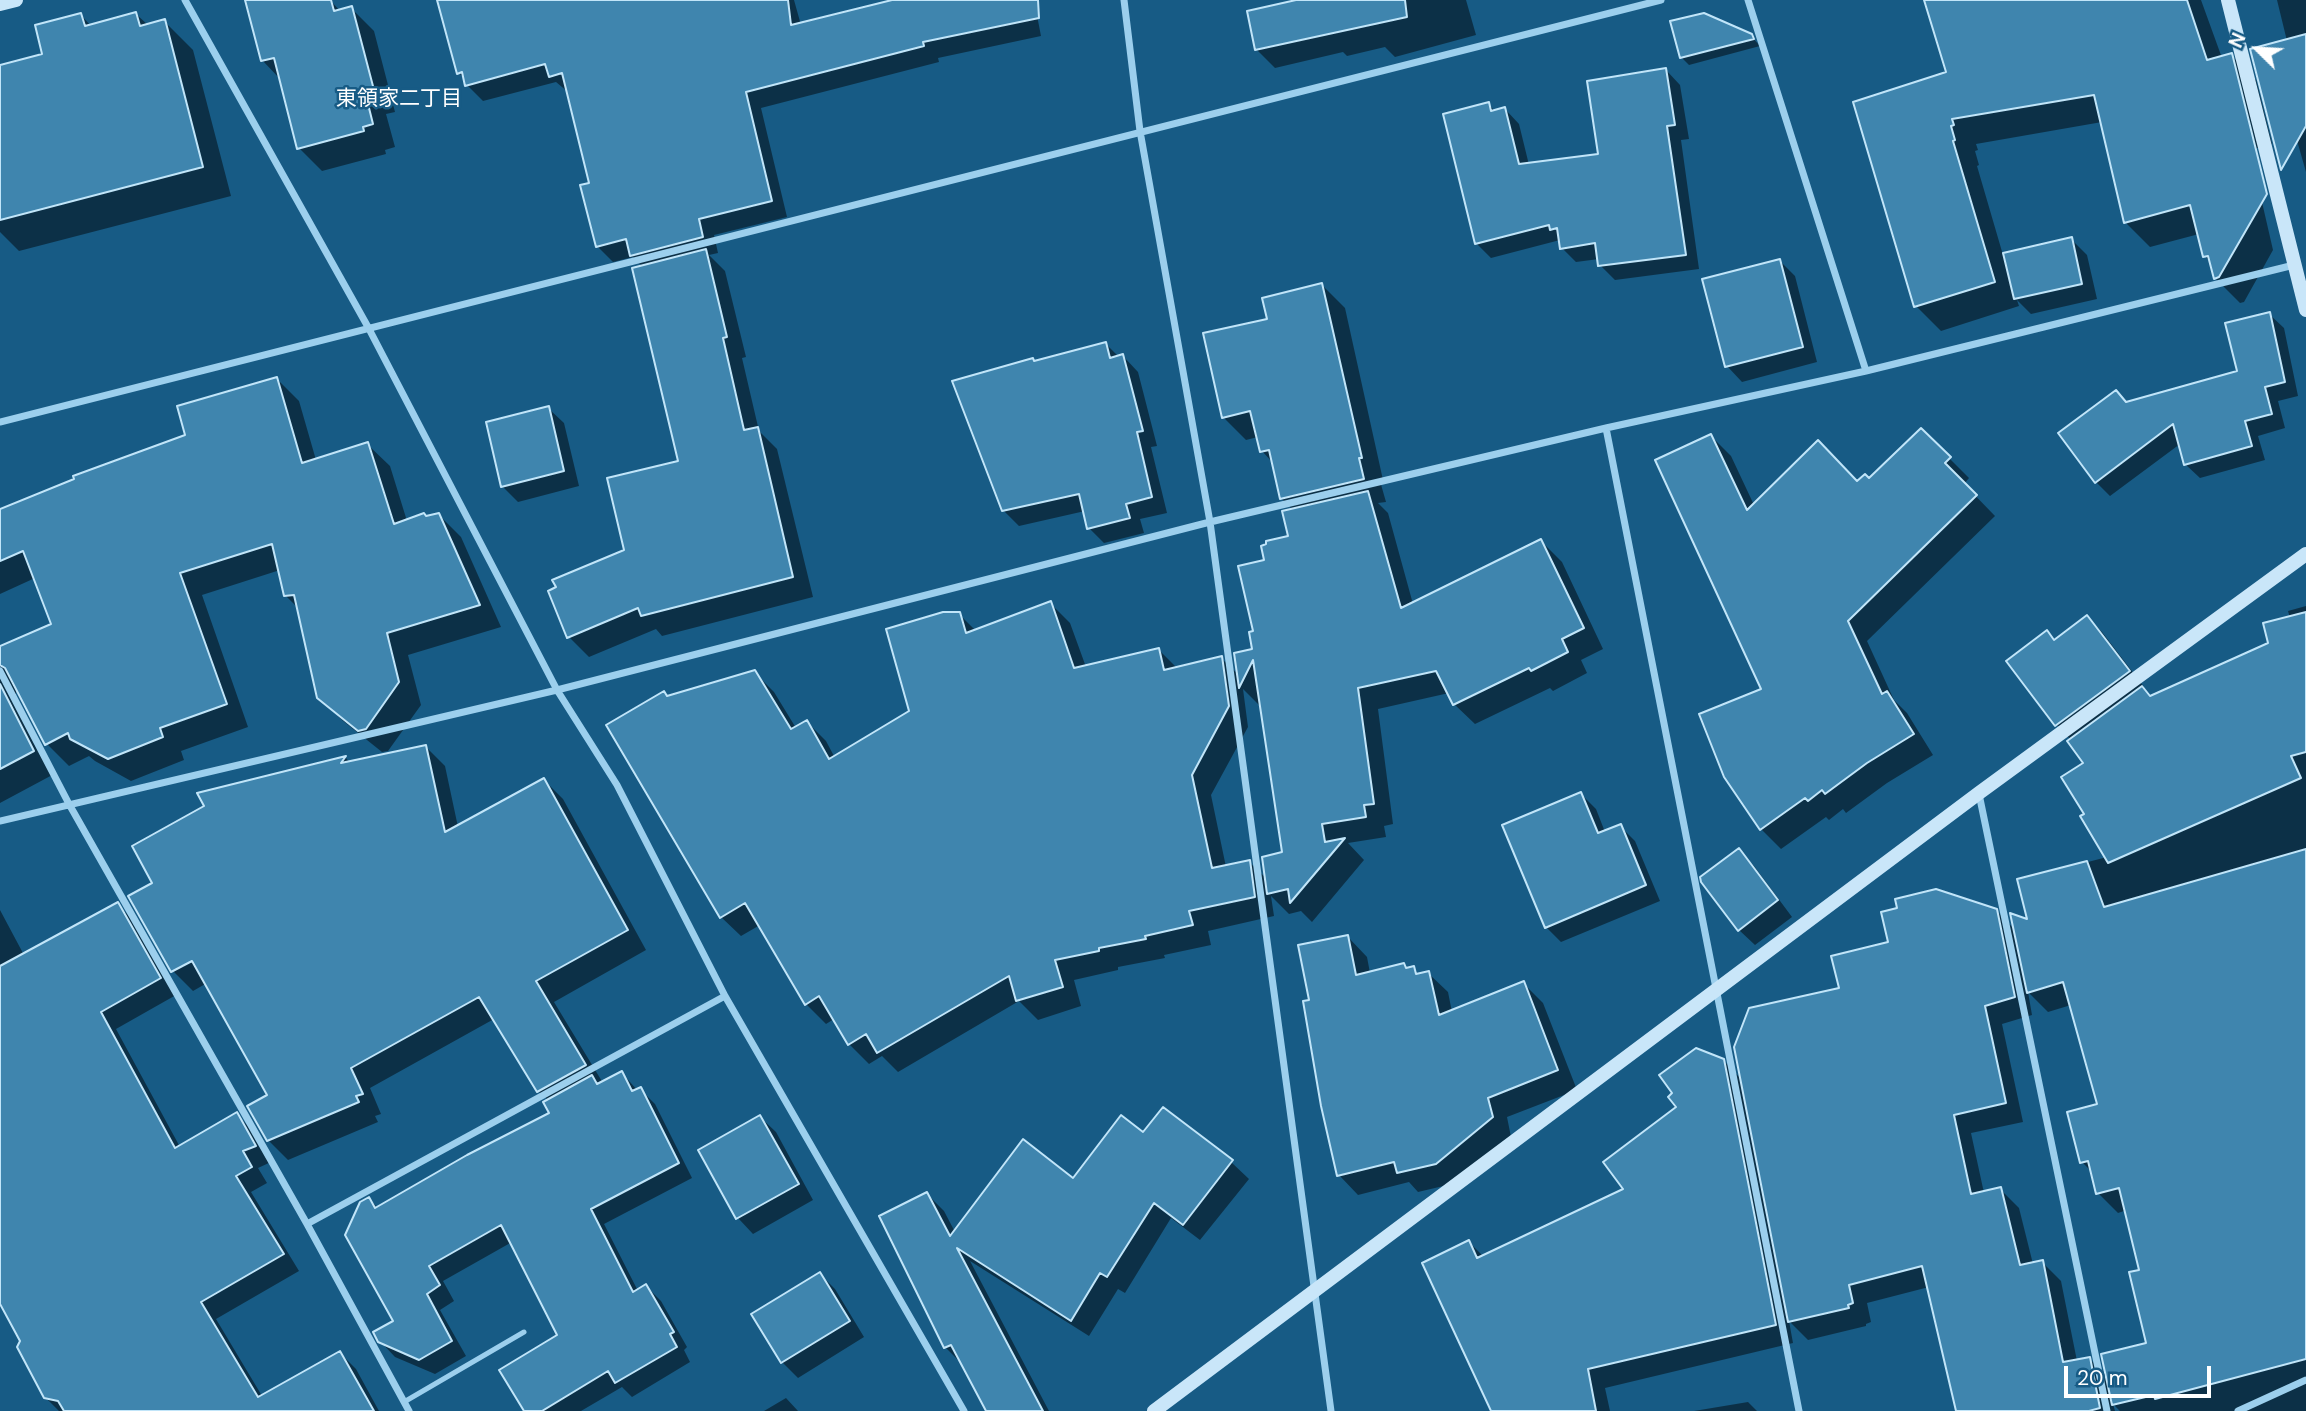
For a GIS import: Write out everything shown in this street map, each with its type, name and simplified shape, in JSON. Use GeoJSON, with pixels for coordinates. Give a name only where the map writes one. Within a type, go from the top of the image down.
{"type":"FeatureCollection","features":[{"type":"Feature","properties":{"kind":"street"},"geometry":{"type":"LineString","coordinates":[[0,4],[16,0]]}},
{"type":"Feature","properties":{"kind":"street"},"geometry":{"type":"LineString","coordinates":[[186,0],[368,327],[557,690],[617,785],[725,996],[964,1411]]}},
{"type":"Feature","properties":{"kind":"street"},"geometry":{"type":"LineString","coordinates":[[1124,0],[1140,131],[1210,522],[1331,1411]]}},
{"type":"Feature","properties":{"kind":"street"},"geometry":{"type":"LineString","coordinates":[[0,422],[1661,0]]}},
{"type":"Feature","properties":{"kind":"street"},"geometry":{"type":"LineString","coordinates":[[1748,0],[1866,371]]}},
{"type":"Feature","properties":{"kind":"street"},"geometry":{"type":"LineString","coordinates":[[2228,0],[2306,310]]}},
{"type":"Feature","properties":{"kind":"street"},"geometry":{"type":"LineString","coordinates":[[0,821],[557,690],[1210,522],[1606,428],[1866,371],[2294,265]]}},
{"type":"Feature","properties":{"kind":"street"},"geometry":{"type":"LineString","coordinates":[[1606,428],[1799,1411]]}},
{"type":"Feature","properties":{"kind":"street"},"geometry":{"type":"LineString","coordinates":[[1154,1411],[1979,793],[2306,554]]}},
{"type":"Feature","properties":{"kind":"street"},"geometry":{"type":"LineString","coordinates":[[0,671],[69,804],[307,1224],[409,1411]]}},
{"type":"Feature","properties":{"kind":"street"},"geometry":{"type":"LineString","coordinates":[[1979,793],[2107,1411]]}},
{"type":"Feature","properties":{"kind":"street"},"geometry":{"type":"LineString","coordinates":[[307,1224],[725,996]]}},
{"type":"Feature","properties":{"kind":"street"},"geometry":{"type":"LineString","coordinates":[[2238,1411],[2306,1380]]}},
{"type":"Feature","properties":{"kind":"lane"},"geometry":{"type":"LineString","coordinates":[[404,1402],[524,1332]]}},
{"type":"Feature","properties":{"kind":"building"},"geometry":{"type":"Polygon","coordinates":[[[245,0],[331,0],[334,11],[352,6],[374,90],[365,92],[373,124],[363,127],[364,131],[297,149],[274,58],[261,61],[245,0]]]}},
{"type":"Feature","properties":{"kind":"building"},"geometry":{"type":"Polygon","coordinates":[[[437,0],[788,0],[791,25],[892,0],[1038,0],[1039,18],[923,42],[924,46],[746,92],[772,201],[699,219],[703,237],[630,256],[626,239],[596,247],[580,185],[589,183],[562,73],[549,77],[545,64],[465,86],[462,72],[457,74],[437,0]]]}},
{"type":"Feature","properties":{"kind":"building"},"geometry":{"type":"Polygon","coordinates":[[[1296,0],[1405,0],[1407,17],[1255,50],[1247,11],[1296,0]]]}},
{"type":"Feature","properties":{"kind":"building"},"geometry":{"type":"Polygon","coordinates":[[[1924,0],[2187,0],[2207,60],[2232,53],[2267,194],[2219,277],[2214,279],[2208,256],[2203,257],[2190,205],[2124,223],[2094,95],[1952,119],[1953,141],[1995,282],[1914,307],[1853,102],[1946,72],[1924,0]]]}},
{"type":"Feature","properties":{"kind":"building"},"geometry":{"type":"Polygon","coordinates":[[[136,12],[140,26],[165,19],[203,167],[0,220],[0,65],[42,54],[35,25],[81,13],[85,26],[136,12]]]}},
{"type":"Feature","properties":{"kind":"building"},"geometry":{"type":"Polygon","coordinates":[[[1704,13],[1752,34],[1754,39],[1680,58],[1670,21],[1704,13]]]}},
{"type":"Feature","properties":{"kind":"building"},"geometry":{"type":"Polygon","coordinates":[[[2306,34],[2306,126],[2281,170],[2250,49],[2306,34]]]}},
{"type":"Feature","properties":{"kind":"building"},"geometry":{"type":"Polygon","coordinates":[[[1666,68],[1675,125],[1667,126],[1686,255],[1598,266],[1595,243],[1560,249],[1557,228],[1550,230],[1549,225],[1475,244],[1443,114],[1489,102],[1491,111],[1505,107],[1519,164],[1598,154],[1587,81],[1666,68]]]}},
{"type":"Feature","properties":{"kind":"building"},"geometry":{"type":"Polygon","coordinates":[[[2072,237],[2082,284],[2014,299],[2003,253],[2072,237]]]}},
{"type":"Feature","properties":{"kind":"building"},"geometry":{"type":"Polygon","coordinates":[[[706,249],[727,337],[723,338],[744,430],[758,427],[793,577],[641,616],[638,608],[567,638],[548,591],[556,587],[552,580],[624,550],[607,478],[678,461],[632,268],[706,249]]]}},
{"type":"Feature","properties":{"kind":"building"},"geometry":{"type":"Polygon","coordinates":[[[1780,259],[1803,347],[1725,367],[1702,279],[1780,259]]]}},
{"type":"Feature","properties":{"kind":"building"},"geometry":{"type":"Polygon","coordinates":[[[1322,283],[1362,458],[1359,458],[1364,479],[1280,499],[1269,450],[1260,452],[1250,411],[1222,418],[1203,333],[1267,319],[1262,298],[1322,283]]]}},
{"type":"Feature","properties":{"kind":"building"},"geometry":{"type":"Polygon","coordinates":[[[2270,312],[2285,382],[2265,387],[2272,414],[2245,421],[2252,446],[2184,465],[2173,424],[2095,483],[2058,433],[2116,390],[2126,402],[2237,371],[2225,323],[2270,312]]]}},
{"type":"Feature","properties":{"kind":"building"},"geometry":{"type":"Polygon","coordinates":[[[1106,342],[1110,358],[1123,354],[1143,431],[1137,432],[1152,497],[1126,504],[1130,518],[1087,529],[1079,494],[1002,511],[952,381],[1033,358],[1034,361],[1106,342]]]}},
{"type":"Feature","properties":{"kind":"building"},"geometry":{"type":"Polygon","coordinates":[[[277,377],[302,463],[368,442],[394,524],[424,513],[426,516],[439,513],[480,605],[387,633],[399,682],[366,729],[358,731],[317,698],[294,595],[284,596],[272,544],[180,573],[227,704],[160,728],[163,737],[108,759],[70,739],[68,733],[45,745],[5,668],[0,665],[0,646],[51,624],[23,551],[0,561],[0,509],[74,479],[73,476],[185,435],[177,406],[277,377]]]}},
{"type":"Feature","properties":{"kind":"building"},"geometry":{"type":"Polygon","coordinates":[[[549,406],[564,471],[501,487],[486,422],[549,406]]]}},
{"type":"Feature","properties":{"kind":"building"},"geometry":{"type":"Polygon","coordinates":[[[1921,428],[1951,457],[1945,463],[1977,495],[1848,621],[1882,694],[1887,691],[1914,734],[1867,763],[1825,794],[1822,790],[1808,801],[1805,798],[1760,830],[1724,777],[1699,714],[1761,689],[1655,460],[1711,434],[1747,510],[1818,440],[1857,481],[1865,474],[1869,478],[1921,428]]]}},
{"type":"Feature","properties":{"kind":"building"},"geometry":{"type":"Polygon","coordinates":[[[1368,491],[1401,608],[1541,539],[1584,628],[1562,639],[1568,652],[1453,705],[1436,671],[1358,688],[1374,804],[1364,805],[1366,817],[1322,824],[1325,842],[1345,838],[1290,903],[1288,889],[1267,894],[1262,857],[1282,852],[1253,660],[1239,688],[1234,653],[1252,649],[1249,632],[1253,631],[1238,566],[1264,560],[1261,546],[1266,544],[1266,541],[1288,536],[1282,511],[1368,491]]]}},
{"type":"Feature","properties":{"kind":"building"},"geometry":{"type":"Polygon","coordinates":[[[1051,601],[1074,668],[1159,648],[1164,670],[1222,656],[1229,706],[1192,775],[1212,868],[1250,860],[1255,897],[1189,911],[1193,925],[1055,960],[1063,987],[1016,1001],[1009,976],[877,1053],[866,1034],[848,1045],[819,996],[805,1005],[745,903],[720,918],[606,725],[664,691],[667,696],[755,670],[791,729],[807,720],[829,759],[909,711],[886,629],[943,612],[960,612],[966,633],[1051,601]]]}},
{"type":"Feature","properties":{"kind":"building"},"geometry":{"type":"Polygon","coordinates":[[[2306,612],[2306,752],[2291,756],[2301,778],[2108,863],[2080,816],[2084,814],[2061,777],[2083,763],[2067,741],[2142,686],[2150,696],[2268,643],[2263,623],[2306,612]]]}},
{"type":"Feature","properties":{"kind":"building"},"geometry":{"type":"Polygon","coordinates":[[[2087,615],[2130,671],[2055,726],[2006,661],[2047,630],[2054,640],[2087,615]]]}},
{"type":"Feature","properties":{"kind":"building"},"geometry":{"type":"Polygon","coordinates":[[[0,684],[34,751],[0,769],[0,684]]]}},
{"type":"Feature","properties":{"kind":"building"},"geometry":{"type":"Polygon","coordinates":[[[426,745],[445,832],[544,778],[628,930],[536,981],[586,1065],[537,1092],[479,997],[351,1068],[363,1094],[356,1096],[359,1102],[267,1141],[247,1106],[267,1095],[192,961],[171,972],[128,896],[152,883],[132,846],[204,806],[197,793],[346,756],[341,763],[426,745]]]}},
{"type":"Feature","properties":{"kind":"building"},"geometry":{"type":"Polygon","coordinates":[[[1581,792],[1598,833],[1621,824],[1646,885],[1545,928],[1502,825],[1581,792]]]}},
{"type":"Feature","properties":{"kind":"building"},"geometry":{"type":"Polygon","coordinates":[[[1739,848],[1778,900],[1738,931],[1700,877],[1739,848]]]}},
{"type":"Feature","properties":{"kind":"building"},"geometry":{"type":"Polygon","coordinates":[[[2306,849],[2306,1359],[2155,1399],[2154,1395],[2112,1405],[2101,1354],[2146,1343],[2129,1272],[2139,1270],[2119,1188],[2096,1194],[2088,1161],[2080,1163],[2067,1112],[2097,1104],[2063,982],[2027,993],[2010,913],[2027,919],[2017,879],[2087,861],[2104,907],[2306,849]]]}},
{"type":"Feature","properties":{"kind":"building"},"geometry":{"type":"Polygon","coordinates":[[[1936,889],[1997,909],[2015,997],[1985,1006],[2006,1103],[1954,1115],[1971,1194],[2001,1187],[2020,1265],[2043,1260],[2063,1362],[2090,1357],[2100,1408],[2089,1411],[1956,1411],[1922,1266],[1849,1285],[1853,1303],[1848,1305],[1849,1308],[1788,1322],[1734,1047],[1749,1008],[1839,988],[1831,956],[1888,942],[1881,912],[1897,908],[1895,899],[1936,889]]]}},
{"type":"Feature","properties":{"kind":"building"},"geometry":{"type":"Polygon","coordinates":[[[118,902],[161,978],[101,1012],[175,1148],[237,1112],[256,1146],[243,1151],[252,1167],[236,1176],[284,1254],[201,1302],[258,1397],[340,1351],[374,1411],[64,1411],[58,1401],[44,1398],[17,1347],[20,1341],[0,1304],[0,966],[118,902]]]}},
{"type":"Feature","properties":{"kind":"building"},"geometry":{"type":"Polygon","coordinates":[[[1348,935],[1356,975],[1404,963],[1406,968],[1414,966],[1416,974],[1429,971],[1439,1015],[1524,981],[1558,1070],[1488,1098],[1493,1117],[1436,1164],[1397,1173],[1394,1162],[1337,1176],[1321,1106],[1303,1001],[1309,1000],[1298,945],[1348,935]]]}},
{"type":"Feature","properties":{"kind":"building"},"geometry":{"type":"Polygon","coordinates":[[[1696,1048],[1724,1059],[1776,1325],[1588,1369],[1596,1411],[1491,1411],[1422,1263],[1469,1240],[1477,1258],[1623,1189],[1603,1162],[1676,1107],[1668,1097],[1672,1093],[1659,1075],[1696,1048]]]}},
{"type":"Feature","properties":{"kind":"building"},"geometry":{"type":"Polygon","coordinates":[[[622,1071],[632,1091],[641,1087],[679,1163],[591,1209],[633,1292],[646,1284],[674,1332],[670,1334],[677,1347],[615,1383],[608,1371],[542,1411],[524,1411],[499,1370],[557,1335],[501,1225],[429,1266],[440,1285],[427,1294],[452,1341],[419,1360],[378,1342],[373,1332],[393,1321],[345,1235],[360,1202],[369,1197],[375,1208],[467,1155],[549,1113],[543,1102],[592,1075],[597,1084],[622,1071]]]}},
{"type":"Feature","properties":{"kind":"building"},"geometry":{"type":"Polygon","coordinates":[[[1163,1107],[1233,1160],[1183,1225],[1154,1203],[1107,1277],[1100,1273],[1071,1321],[957,1248],[1043,1411],[986,1411],[951,1345],[944,1348],[879,1216],[927,1192],[950,1236],[1023,1139],[1073,1178],[1121,1115],[1143,1132],[1163,1107]]]}},
{"type":"Feature","properties":{"kind":"building"},"geometry":{"type":"Polygon","coordinates":[[[760,1115],[799,1184],[736,1219],[698,1150],[760,1115]]]}},
{"type":"Feature","properties":{"kind":"building"},"geometry":{"type":"Polygon","coordinates":[[[820,1272],[850,1321],[781,1363],[751,1314],[820,1272]]]}},
{"type":"Feature","properties":{"kind":"district","name":"東領家二丁目"},"geometry":{"type":"Point","coordinates":[399,99]}}]}
